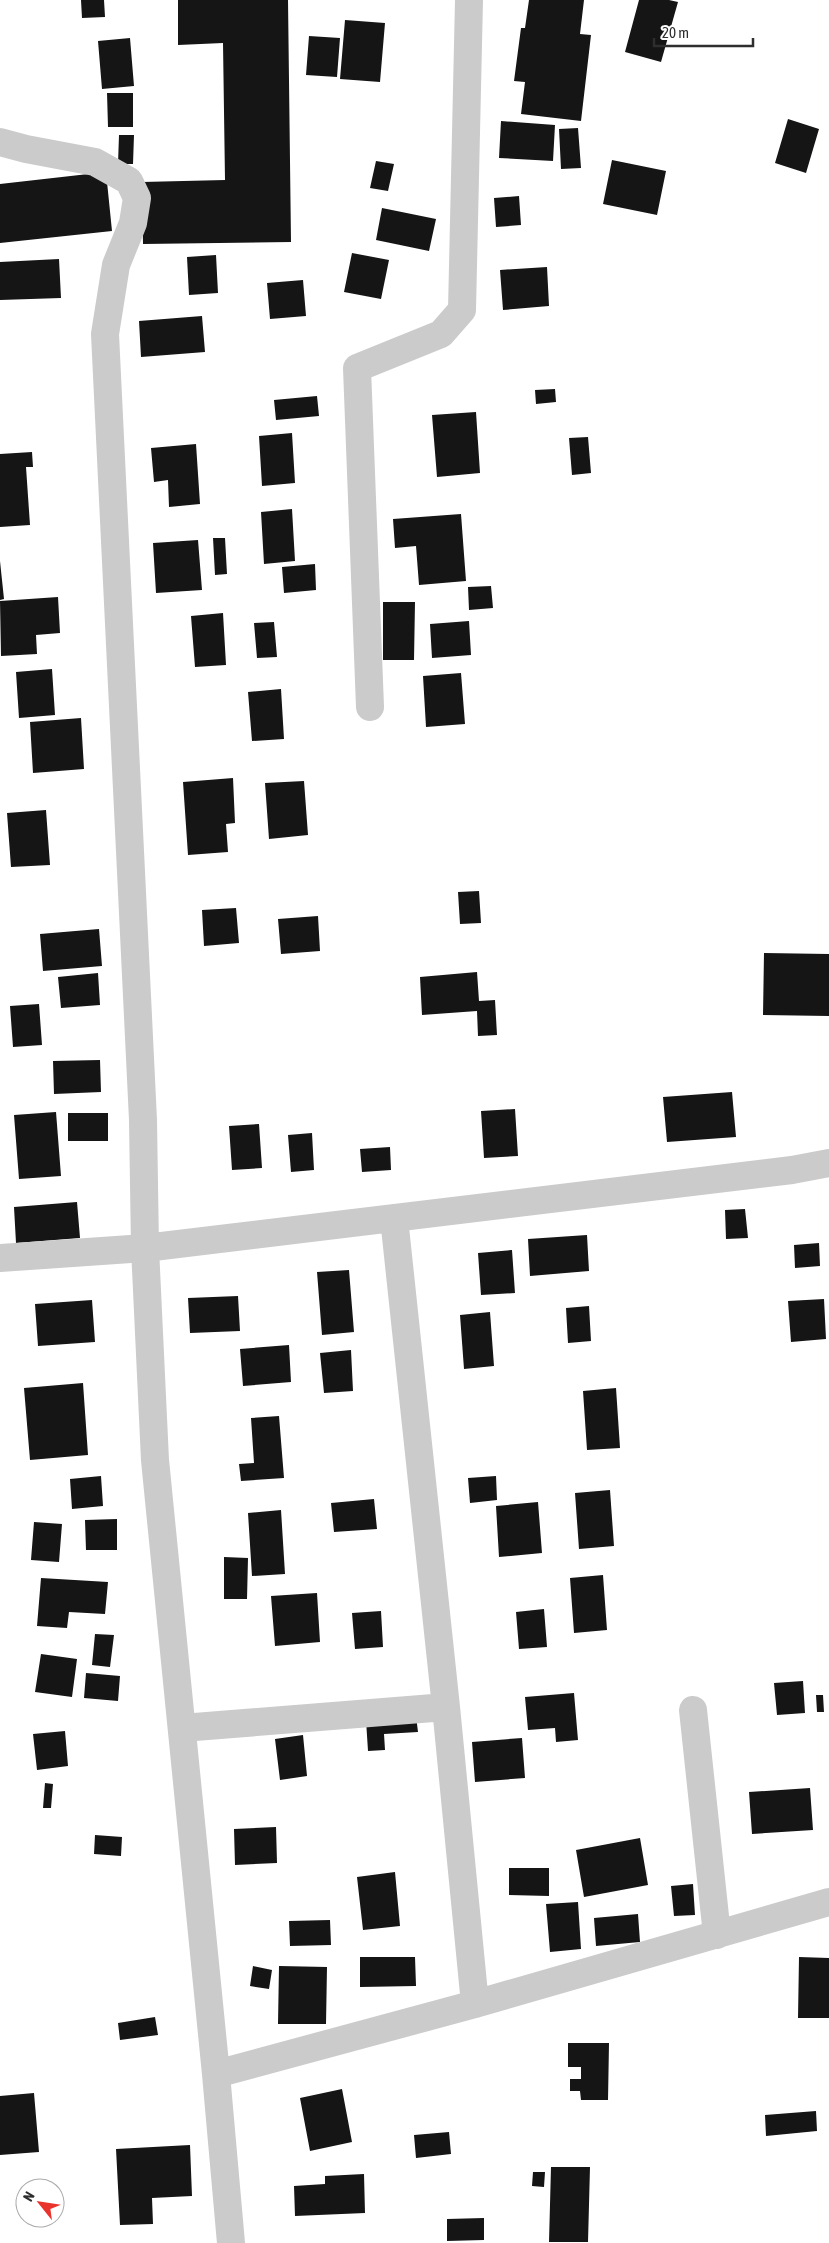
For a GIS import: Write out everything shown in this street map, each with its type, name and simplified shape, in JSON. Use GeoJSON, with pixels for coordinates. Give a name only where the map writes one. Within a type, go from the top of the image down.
{"type":"FeatureCollection","features":[{"type":"Feature","properties":{"kind":"street"},"geometry":{"type":"LineString","coordinates":[[370,707],[357,368],[441,334],[462,310],[469,0]]}},
{"type":"Feature","properties":{"kind":"street"},"geometry":{"type":"LineString","coordinates":[[0,142],[95,162],[129,181],[137,198],[134,223],[116,265],[105,334],[143,1120],[144,1248],[155,1460],[231,2243]]}},
{"type":"Feature","properties":{"kind":"street"},"geometry":{"type":"LineString","coordinates":[[0,1258],[144,1248],[783,1171],[829,1163]]}},
{"type":"Feature","properties":{"kind":"street"},"geometry":{"type":"LineString","coordinates":[[394,1218],[446,1707],[475,2004]]}},
{"type":"Feature","properties":{"kind":"street"},"geometry":{"type":"LineString","coordinates":[[182,1728],[446,1707]]}},
{"type":"Feature","properties":{"kind":"street"},"geometry":{"type":"LineString","coordinates":[[693,1710],[717,1935]]}},
{"type":"Feature","properties":{"kind":"street"},"geometry":{"type":"LineString","coordinates":[[216,2074],[475,2004],[829,1902]]}},
{"type":"Feature","properties":{"kind":"building"},"geometry":{"type":"Polygon","coordinates":[[[81,0],[104,0],[105,17],[82,18],[81,0]]]}},
{"type":"Feature","properties":{"kind":"building"},"geometry":{"type":"Polygon","coordinates":[[[178,0],[288,0],[291,242],[143,244],[142,182],[225,180],[223,43],[178,45],[178,0]]]}},
{"type":"Feature","properties":{"kind":"building"},"geometry":{"type":"Polygon","coordinates":[[[529,0],[584,0],[580,34],[591,35],[581,121],[521,114],[525,82],[514,81],[521,28],[525,28],[529,0]]]}},
{"type":"Feature","properties":{"kind":"building"},"geometry":{"type":"Polygon","coordinates":[[[639,0],[669,0],[678,2],[661,62],[625,52],[639,0]]]}},
{"type":"Feature","properties":{"kind":"building"},"geometry":{"type":"Polygon","coordinates":[[[345,20],[385,23],[380,82],[340,79],[345,20]]]}},
{"type":"Feature","properties":{"kind":"building"},"geometry":{"type":"Polygon","coordinates":[[[309,36],[340,38],[337,77],[306,75],[309,36]]]}},
{"type":"Feature","properties":{"kind":"building"},"geometry":{"type":"Polygon","coordinates":[[[130,38],[134,86],[102,89],[98,41],[130,38]]]}},
{"type":"Feature","properties":{"kind":"building"},"geometry":{"type":"Polygon","coordinates":[[[107,93],[133,93],[133,127],[108,127],[107,93]]]}},
{"type":"Feature","properties":{"kind":"building"},"geometry":{"type":"Polygon","coordinates":[[[788,119],[819,129],[806,173],[775,163],[788,119]]]}},
{"type":"Feature","properties":{"kind":"building"},"geometry":{"type":"Polygon","coordinates":[[[501,121],[555,125],[553,161],[499,158],[501,121]]]}},
{"type":"Feature","properties":{"kind":"building"},"geometry":{"type":"Polygon","coordinates":[[[578,128],[581,168],[561,169],[559,129],[578,128]]]}},
{"type":"Feature","properties":{"kind":"building"},"geometry":{"type":"Polygon","coordinates":[[[119,135],[134,135],[133,164],[118,164],[119,135]]]}},
{"type":"Feature","properties":{"kind":"building"},"geometry":{"type":"Polygon","coordinates":[[[612,160],[666,171],[657,215],[603,204],[612,160]]]}},
{"type":"Feature","properties":{"kind":"building"},"geometry":{"type":"Polygon","coordinates":[[[376,161],[394,164],[388,191],[370,188],[376,161]]]}},
{"type":"Feature","properties":{"kind":"building"},"geometry":{"type":"Polygon","coordinates":[[[106,172],[112,231],[0,243],[0,184],[106,172]]]}},
{"type":"Feature","properties":{"kind":"building"},"geometry":{"type":"Polygon","coordinates":[[[519,196],[521,225],[496,227],[494,198],[519,196]]]}},
{"type":"Feature","properties":{"kind":"building"},"geometry":{"type":"Polygon","coordinates":[[[382,208],[436,219],[429,251],[376,240],[382,208]]]}},
{"type":"Feature","properties":{"kind":"building"},"geometry":{"type":"Polygon","coordinates":[[[352,253],[389,260],[381,299],[344,292],[352,253]]]}},
{"type":"Feature","properties":{"kind":"building"},"geometry":{"type":"Polygon","coordinates":[[[216,255],[218,293],[189,295],[187,257],[216,255]]]}},
{"type":"Feature","properties":{"kind":"building"},"geometry":{"type":"Polygon","coordinates":[[[59,259],[61,298],[0,300],[0,262],[59,259]]]}},
{"type":"Feature","properties":{"kind":"building"},"geometry":{"type":"Polygon","coordinates":[[[547,267],[549,306],[503,310],[500,270],[547,267]]]}},
{"type":"Feature","properties":{"kind":"building"},"geometry":{"type":"Polygon","coordinates":[[[303,280],[306,316],[270,319],[267,283],[303,280]]]}},
{"type":"Feature","properties":{"kind":"building"},"geometry":{"type":"Polygon","coordinates":[[[202,316],[205,352],[141,357],[139,321],[202,316]]]}},
{"type":"Feature","properties":{"kind":"building"},"geometry":{"type":"Polygon","coordinates":[[[555,389],[556,402],[536,404],[535,390],[555,389]]]}},
{"type":"Feature","properties":{"kind":"building"},"geometry":{"type":"Polygon","coordinates":[[[317,396],[319,416],[276,420],[274,400],[317,396]]]}},
{"type":"Feature","properties":{"kind":"building"},"geometry":{"type":"Polygon","coordinates":[[[476,412],[480,473],[437,477],[432,415],[476,412]]]}},
{"type":"Feature","properties":{"kind":"building"},"geometry":{"type":"Polygon","coordinates":[[[292,433],[295,483],[262,486],[259,436],[292,433]]]}},
{"type":"Feature","properties":{"kind":"building"},"geometry":{"type":"Polygon","coordinates":[[[588,437],[591,473],[572,475],[569,438],[588,437]]]}},
{"type":"Feature","properties":{"kind":"building"},"geometry":{"type":"Polygon","coordinates":[[[196,444],[200,504],[169,507],[168,480],[154,482],[151,448],[196,444]]]}},
{"type":"Feature","properties":{"kind":"building"},"geometry":{"type":"Polygon","coordinates":[[[32,452],[33,467],[26,467],[30,525],[0,527],[0,454],[32,452]]]}},
{"type":"Feature","properties":{"kind":"building"},"geometry":{"type":"Polygon","coordinates":[[[292,509],[295,561],[264,564],[261,512],[292,509]]]}},
{"type":"Feature","properties":{"kind":"building"},"geometry":{"type":"Polygon","coordinates":[[[461,514],[466,581],[419,585],[416,546],[395,548],[393,519],[461,514]]]}},
{"type":"Feature","properties":{"kind":"building"},"geometry":{"type":"Polygon","coordinates":[[[213,538],[225,538],[227,574],[215,575],[213,538]]]}},
{"type":"Feature","properties":{"kind":"building"},"geometry":{"type":"Polygon","coordinates":[[[198,540],[202,590],[156,593],[153,543],[198,540]]]}},
{"type":"Feature","properties":{"kind":"building"},"geometry":{"type":"Polygon","coordinates":[[[0,561],[4,599],[0,600],[0,561]]]}},
{"type":"Feature","properties":{"kind":"building"},"geometry":{"type":"Polygon","coordinates":[[[315,564],[316,590],[284,593],[282,567],[315,564]]]}},
{"type":"Feature","properties":{"kind":"building"},"geometry":{"type":"Polygon","coordinates":[[[491,586],[493,608],[469,610],[468,587],[491,586]]]}},
{"type":"Feature","properties":{"kind":"building"},"geometry":{"type":"Polygon","coordinates":[[[58,597],[60,633],[36,635],[37,654],[1,656],[0,601],[58,597]]]}},
{"type":"Feature","properties":{"kind":"building"},"geometry":{"type":"Polygon","coordinates":[[[383,602],[415,602],[414,660],[383,660],[383,602]]]}},
{"type":"Feature","properties":{"kind":"building"},"geometry":{"type":"Polygon","coordinates":[[[223,613],[226,665],[195,667],[191,616],[223,613]]]}},
{"type":"Feature","properties":{"kind":"building"},"geometry":{"type":"Polygon","coordinates":[[[469,621],[471,655],[432,658],[430,624],[469,621]]]}},
{"type":"Feature","properties":{"kind":"building"},"geometry":{"type":"Polygon","coordinates":[[[274,622],[277,657],[257,658],[254,623],[274,622]]]}},
{"type":"Feature","properties":{"kind":"building"},"geometry":{"type":"Polygon","coordinates":[[[52,669],[55,715],[19,718],[16,672],[52,669]]]}},
{"type":"Feature","properties":{"kind":"building"},"geometry":{"type":"Polygon","coordinates":[[[461,673],[465,724],[426,727],[423,676],[461,673]]]}},
{"type":"Feature","properties":{"kind":"building"},"geometry":{"type":"Polygon","coordinates":[[[281,689],[284,739],[252,741],[248,692],[281,689]]]}},
{"type":"Feature","properties":{"kind":"building"},"geometry":{"type":"Polygon","coordinates":[[[81,718],[84,769],[33,773],[30,722],[81,718]]]}},
{"type":"Feature","properties":{"kind":"building"},"geometry":{"type":"Polygon","coordinates":[[[233,778],[235,823],[226,824],[228,852],[188,855],[183,782],[233,778]]]}},
{"type":"Feature","properties":{"kind":"building"},"geometry":{"type":"Polygon","coordinates":[[[304,781],[308,835],[269,839],[265,783],[304,781]]]}},
{"type":"Feature","properties":{"kind":"building"},"geometry":{"type":"Polygon","coordinates":[[[46,810],[50,865],[11,867],[7,813],[46,810]]]}},
{"type":"Feature","properties":{"kind":"building"},"geometry":{"type":"Polygon","coordinates":[[[479,891],[481,923],[460,924],[458,892],[479,891]]]}},
{"type":"Feature","properties":{"kind":"building"},"geometry":{"type":"Polygon","coordinates":[[[236,908],[239,943],[204,946],[202,910],[236,908]]]}},
{"type":"Feature","properties":{"kind":"building"},"geometry":{"type":"Polygon","coordinates":[[[318,916],[320,951],[281,954],[278,919],[318,916]]]}},
{"type":"Feature","properties":{"kind":"building"},"geometry":{"type":"Polygon","coordinates":[[[99,929],[102,966],[43,971],[40,934],[99,929]]]}},
{"type":"Feature","properties":{"kind":"building"},"geometry":{"type":"Polygon","coordinates":[[[764,953],[829,954],[829,1016],[763,1015],[764,953]]]}},
{"type":"Feature","properties":{"kind":"building"},"geometry":{"type":"Polygon","coordinates":[[[477,972],[479,1001],[495,1000],[497,1035],[478,1036],[477,1011],[422,1015],[420,977],[477,972]]]}},
{"type":"Feature","properties":{"kind":"building"},"geometry":{"type":"Polygon","coordinates":[[[98,973],[100,1005],[61,1008],[58,977],[98,973]]]}},
{"type":"Feature","properties":{"kind":"building"},"geometry":{"type":"Polygon","coordinates":[[[39,1004],[42,1045],[13,1047],[10,1006],[39,1004]]]}},
{"type":"Feature","properties":{"kind":"building"},"geometry":{"type":"Polygon","coordinates":[[[100,1060],[101,1092],[54,1094],[53,1061],[100,1060]]]}},
{"type":"Feature","properties":{"kind":"building"},"geometry":{"type":"Polygon","coordinates":[[[732,1092],[736,1137],[667,1142],[663,1097],[732,1092]]]}},
{"type":"Feature","properties":{"kind":"building"},"geometry":{"type":"Polygon","coordinates":[[[515,1109],[518,1156],[484,1158],[481,1111],[515,1109]]]}},
{"type":"Feature","properties":{"kind":"building"},"geometry":{"type":"Polygon","coordinates":[[[56,1112],[61,1176],[19,1179],[14,1115],[56,1112]]]}},
{"type":"Feature","properties":{"kind":"building"},"geometry":{"type":"Polygon","coordinates":[[[68,1113],[108,1113],[108,1141],[68,1141],[68,1113]]]}},
{"type":"Feature","properties":{"kind":"building"},"geometry":{"type":"Polygon","coordinates":[[[259,1124],[262,1168],[232,1170],[229,1126],[259,1124]]]}},
{"type":"Feature","properties":{"kind":"building"},"geometry":{"type":"Polygon","coordinates":[[[312,1133],[314,1170],[291,1172],[288,1135],[312,1133]]]}},
{"type":"Feature","properties":{"kind":"building"},"geometry":{"type":"Polygon","coordinates":[[[390,1147],[391,1170],[362,1172],[360,1149],[390,1147]]]}},
{"type":"Feature","properties":{"kind":"building"},"geometry":{"type":"Polygon","coordinates":[[[77,1202],[80,1238],[16,1243],[14,1207],[77,1202]]]}},
{"type":"Feature","properties":{"kind":"building"},"geometry":{"type":"Polygon","coordinates":[[[745,1209],[748,1238],[726,1239],[725,1210],[745,1209]]]}},
{"type":"Feature","properties":{"kind":"building"},"geometry":{"type":"Polygon","coordinates":[[[587,1235],[589,1271],[530,1276],[528,1239],[587,1235]]]}},
{"type":"Feature","properties":{"kind":"building"},"geometry":{"type":"Polygon","coordinates":[[[819,1243],[820,1266],[795,1268],[794,1245],[819,1243]]]}},
{"type":"Feature","properties":{"kind":"building"},"geometry":{"type":"Polygon","coordinates":[[[512,1250],[515,1293],[481,1295],[478,1253],[512,1250]]]}},
{"type":"Feature","properties":{"kind":"building"},"geometry":{"type":"Polygon","coordinates":[[[349,1270],[354,1332],[322,1335],[317,1272],[349,1270]]]}},
{"type":"Feature","properties":{"kind":"building"},"geometry":{"type":"Polygon","coordinates":[[[238,1296],[240,1331],[190,1333],[188,1298],[238,1296]]]}},
{"type":"Feature","properties":{"kind":"building"},"geometry":{"type":"Polygon","coordinates":[[[824,1299],[826,1339],[791,1342],[788,1301],[824,1299]]]}},
{"type":"Feature","properties":{"kind":"building"},"geometry":{"type":"Polygon","coordinates":[[[92,1300],[95,1342],[38,1346],[35,1304],[92,1300]]]}},
{"type":"Feature","properties":{"kind":"building"},"geometry":{"type":"Polygon","coordinates":[[[589,1306],[591,1341],[568,1343],[566,1308],[589,1306]]]}},
{"type":"Feature","properties":{"kind":"building"},"geometry":{"type":"Polygon","coordinates":[[[490,1312],[494,1366],[464,1369],[460,1315],[490,1312]]]}},
{"type":"Feature","properties":{"kind":"building"},"geometry":{"type":"Polygon","coordinates":[[[289,1345],[291,1382],[243,1386],[240,1349],[289,1345]]]}},
{"type":"Feature","properties":{"kind":"building"},"geometry":{"type":"Polygon","coordinates":[[[351,1350],[353,1391],[324,1393],[320,1353],[351,1350]]]}},
{"type":"Feature","properties":{"kind":"building"},"geometry":{"type":"Polygon","coordinates":[[[83,1383],[88,1455],[30,1460],[24,1388],[83,1383]]]}},
{"type":"Feature","properties":{"kind":"building"},"geometry":{"type":"Polygon","coordinates":[[[616,1388],[620,1448],[587,1450],[583,1391],[616,1388]]]}},
{"type":"Feature","properties":{"kind":"building"},"geometry":{"type":"Polygon","coordinates":[[[279,1416],[284,1478],[241,1481],[239,1464],[254,1463],[251,1418],[279,1416]]]}},
{"type":"Feature","properties":{"kind":"building"},"geometry":{"type":"Polygon","coordinates":[[[101,1476],[103,1506],[72,1509],[70,1479],[101,1476]]]}},
{"type":"Feature","properties":{"kind":"building"},"geometry":{"type":"Polygon","coordinates":[[[496,1476],[497,1500],[470,1503],[468,1478],[496,1476]]]}},
{"type":"Feature","properties":{"kind":"building"},"geometry":{"type":"Polygon","coordinates":[[[610,1490],[614,1546],[579,1549],[575,1493],[610,1490]]]}},
{"type":"Feature","properties":{"kind":"building"},"geometry":{"type":"Polygon","coordinates":[[[374,1499],[377,1529],[334,1532],[331,1503],[374,1499]]]}},
{"type":"Feature","properties":{"kind":"building"},"geometry":{"type":"Polygon","coordinates":[[[538,1502],[542,1553],[499,1557],[496,1506],[538,1502]]]}},
{"type":"Feature","properties":{"kind":"building"},"geometry":{"type":"Polygon","coordinates":[[[281,1510],[285,1574],[252,1576],[248,1513],[281,1510]]]}},
{"type":"Feature","properties":{"kind":"building"},"geometry":{"type":"Polygon","coordinates":[[[117,1519],[117,1550],[86,1550],[85,1520],[117,1519]]]}},
{"type":"Feature","properties":{"kind":"building"},"geometry":{"type":"Polygon","coordinates":[[[34,1522],[62,1524],[59,1562],[31,1560],[34,1522]]]}},
{"type":"Feature","properties":{"kind":"building"},"geometry":{"type":"Polygon","coordinates":[[[224,1557],[248,1558],[247,1599],[224,1599],[224,1557]]]}},
{"type":"Feature","properties":{"kind":"building"},"geometry":{"type":"Polygon","coordinates":[[[603,1575],[607,1630],[574,1633],[570,1578],[603,1575]]]}},
{"type":"Feature","properties":{"kind":"building"},"geometry":{"type":"Polygon","coordinates":[[[41,1578],[108,1582],[105,1614],[69,1612],[67,1628],[37,1626],[41,1578]]]}},
{"type":"Feature","properties":{"kind":"building"},"geometry":{"type":"Polygon","coordinates":[[[317,1593],[320,1642],[275,1646],[271,1596],[317,1593]]]}},
{"type":"Feature","properties":{"kind":"building"},"geometry":{"type":"Polygon","coordinates":[[[544,1609],[547,1647],[519,1649],[516,1612],[544,1609]]]}},
{"type":"Feature","properties":{"kind":"building"},"geometry":{"type":"Polygon","coordinates":[[[381,1611],[383,1647],[355,1649],[352,1613],[381,1611]]]}},
{"type":"Feature","properties":{"kind":"building"},"geometry":{"type":"Polygon","coordinates":[[[95,1634],[114,1635],[110,1667],[92,1665],[95,1634]]]}},
{"type":"Feature","properties":{"kind":"building"},"geometry":{"type":"Polygon","coordinates":[[[41,1654],[77,1659],[72,1697],[35,1692],[41,1654]]]}},
{"type":"Feature","properties":{"kind":"building"},"geometry":{"type":"Polygon","coordinates":[[[86,1673],[120,1676],[118,1701],[84,1698],[86,1673]]]}},
{"type":"Feature","properties":{"kind":"building"},"geometry":{"type":"Polygon","coordinates":[[[803,1681],[805,1713],[777,1715],[774,1683],[803,1681]]]}},
{"type":"Feature","properties":{"kind":"building"},"geometry":{"type":"Polygon","coordinates":[[[574,1693],[578,1740],[556,1742],[555,1728],[528,1730],[525,1697],[574,1693]]]}},
{"type":"Feature","properties":{"kind":"building"},"geometry":{"type":"Polygon","coordinates":[[[816,1695],[823,1695],[824,1712],[817,1712],[816,1695]]]}},
{"type":"Feature","properties":{"kind":"building"},"geometry":{"type":"Polygon","coordinates":[[[416,1716],[418,1732],[384,1734],[385,1750],[368,1751],[366,1720],[416,1716]]]}},
{"type":"Feature","properties":{"kind":"building"},"geometry":{"type":"Polygon","coordinates":[[[65,1731],[68,1766],[37,1770],[33,1734],[65,1731]]]}},
{"type":"Feature","properties":{"kind":"building"},"geometry":{"type":"Polygon","coordinates":[[[303,1735],[307,1776],[280,1780],[275,1739],[303,1735]]]}},
{"type":"Feature","properties":{"kind":"building"},"geometry":{"type":"Polygon","coordinates":[[[522,1738],[525,1778],[475,1782],[472,1742],[522,1738]]]}},
{"type":"Feature","properties":{"kind":"building"},"geometry":{"type":"Polygon","coordinates":[[[45,1783],[53,1784],[51,1808],[43,1808],[45,1783]]]}},
{"type":"Feature","properties":{"kind":"building"},"geometry":{"type":"Polygon","coordinates":[[[810,1788],[813,1830],[752,1834],[749,1792],[810,1788]]]}},
{"type":"Feature","properties":{"kind":"building"},"geometry":{"type":"Polygon","coordinates":[[[276,1827],[277,1863],[235,1865],[234,1829],[276,1827]]]}},
{"type":"Feature","properties":{"kind":"building"},"geometry":{"type":"Polygon","coordinates":[[[95,1835],[122,1837],[121,1856],[94,1854],[95,1835]]]}},
{"type":"Feature","properties":{"kind":"building"},"geometry":{"type":"Polygon","coordinates":[[[640,1838],[648,1885],[584,1897],[576,1850],[640,1838]]]}},
{"type":"Feature","properties":{"kind":"building"},"geometry":{"type":"Polygon","coordinates":[[[509,1868],[549,1868],[549,1896],[509,1895],[509,1868]]]}},
{"type":"Feature","properties":{"kind":"building"},"geometry":{"type":"Polygon","coordinates":[[[395,1872],[400,1926],[363,1930],[357,1877],[395,1872]]]}},
{"type":"Feature","properties":{"kind":"building"},"geometry":{"type":"Polygon","coordinates":[[[693,1884],[695,1915],[674,1916],[671,1886],[693,1884]]]}},
{"type":"Feature","properties":{"kind":"building"},"geometry":{"type":"Polygon","coordinates":[[[578,1902],[581,1949],[550,1952],[546,1904],[578,1902]]]}},
{"type":"Feature","properties":{"kind":"building"},"geometry":{"type":"Polygon","coordinates":[[[638,1914],[640,1942],[596,1946],[594,1918],[638,1914]]]}},
{"type":"Feature","properties":{"kind":"building"},"geometry":{"type":"Polygon","coordinates":[[[330,1920],[331,1945],[290,1946],[289,1921],[330,1920]]]}},
{"type":"Feature","properties":{"kind":"building"},"geometry":{"type":"Polygon","coordinates":[[[360,1957],[415,1957],[416,1986],[360,1987],[360,1957]]]}},
{"type":"Feature","properties":{"kind":"building"},"geometry":{"type":"Polygon","coordinates":[[[799,1957],[829,1958],[829,2018],[798,2018],[799,1957]]]}},
{"type":"Feature","properties":{"kind":"building"},"geometry":{"type":"Polygon","coordinates":[[[253,1966],[272,1970],[269,1989],[250,1986],[253,1966]]]}},
{"type":"Feature","properties":{"kind":"building"},"geometry":{"type":"Polygon","coordinates":[[[279,1966],[327,1967],[326,2024],[278,2024],[279,1966]]]}},
{"type":"Feature","properties":{"kind":"building"},"geometry":{"type":"Polygon","coordinates":[[[155,2017],[158,2035],[120,2040],[118,2023],[155,2017]]]}},
{"type":"Feature","properties":{"kind":"building"},"geometry":{"type":"Polygon","coordinates":[[[568,2043],[609,2043],[608,2100],[581,2100],[580,2091],[570,2091],[570,2079],[581,2079],[581,2067],[568,2067],[568,2043]]]}},
{"type":"Feature","properties":{"kind":"building"},"geometry":{"type":"Polygon","coordinates":[[[342,2089],[352,2142],[310,2151],[300,2098],[342,2089]]]}},
{"type":"Feature","properties":{"kind":"building"},"geometry":{"type":"Polygon","coordinates":[[[34,2093],[39,2152],[0,2155],[0,2096],[34,2093]]]}},
{"type":"Feature","properties":{"kind":"building"},"geometry":{"type":"Polygon","coordinates":[[[816,2111],[817,2131],[766,2136],[765,2115],[816,2111]]]}},
{"type":"Feature","properties":{"kind":"building"},"geometry":{"type":"Polygon","coordinates":[[[449,2132],[451,2154],[416,2158],[414,2135],[449,2132]]]}},
{"type":"Feature","properties":{"kind":"building"},"geometry":{"type":"Polygon","coordinates":[[[190,2145],[192,2196],[152,2198],[153,2224],[120,2225],[116,2149],[190,2145]]]}},
{"type":"Feature","properties":{"kind":"building"},"geometry":{"type":"Polygon","coordinates":[[[551,2167],[590,2167],[588,2242],[549,2242],[551,2167]]]}},
{"type":"Feature","properties":{"kind":"building"},"geometry":{"type":"Polygon","coordinates":[[[533,2172],[545,2172],[544,2187],[532,2186],[533,2172]]]}},
{"type":"Feature","properties":{"kind":"building"},"geometry":{"type":"Polygon","coordinates":[[[364,2174],[365,2213],[295,2216],[294,2186],[325,2184],[325,2176],[364,2174]]]}},
{"type":"Feature","properties":{"kind":"building"},"geometry":{"type":"Polygon","coordinates":[[[484,2218],[484,2240],[447,2241],[447,2219],[484,2218]]]}}]}
